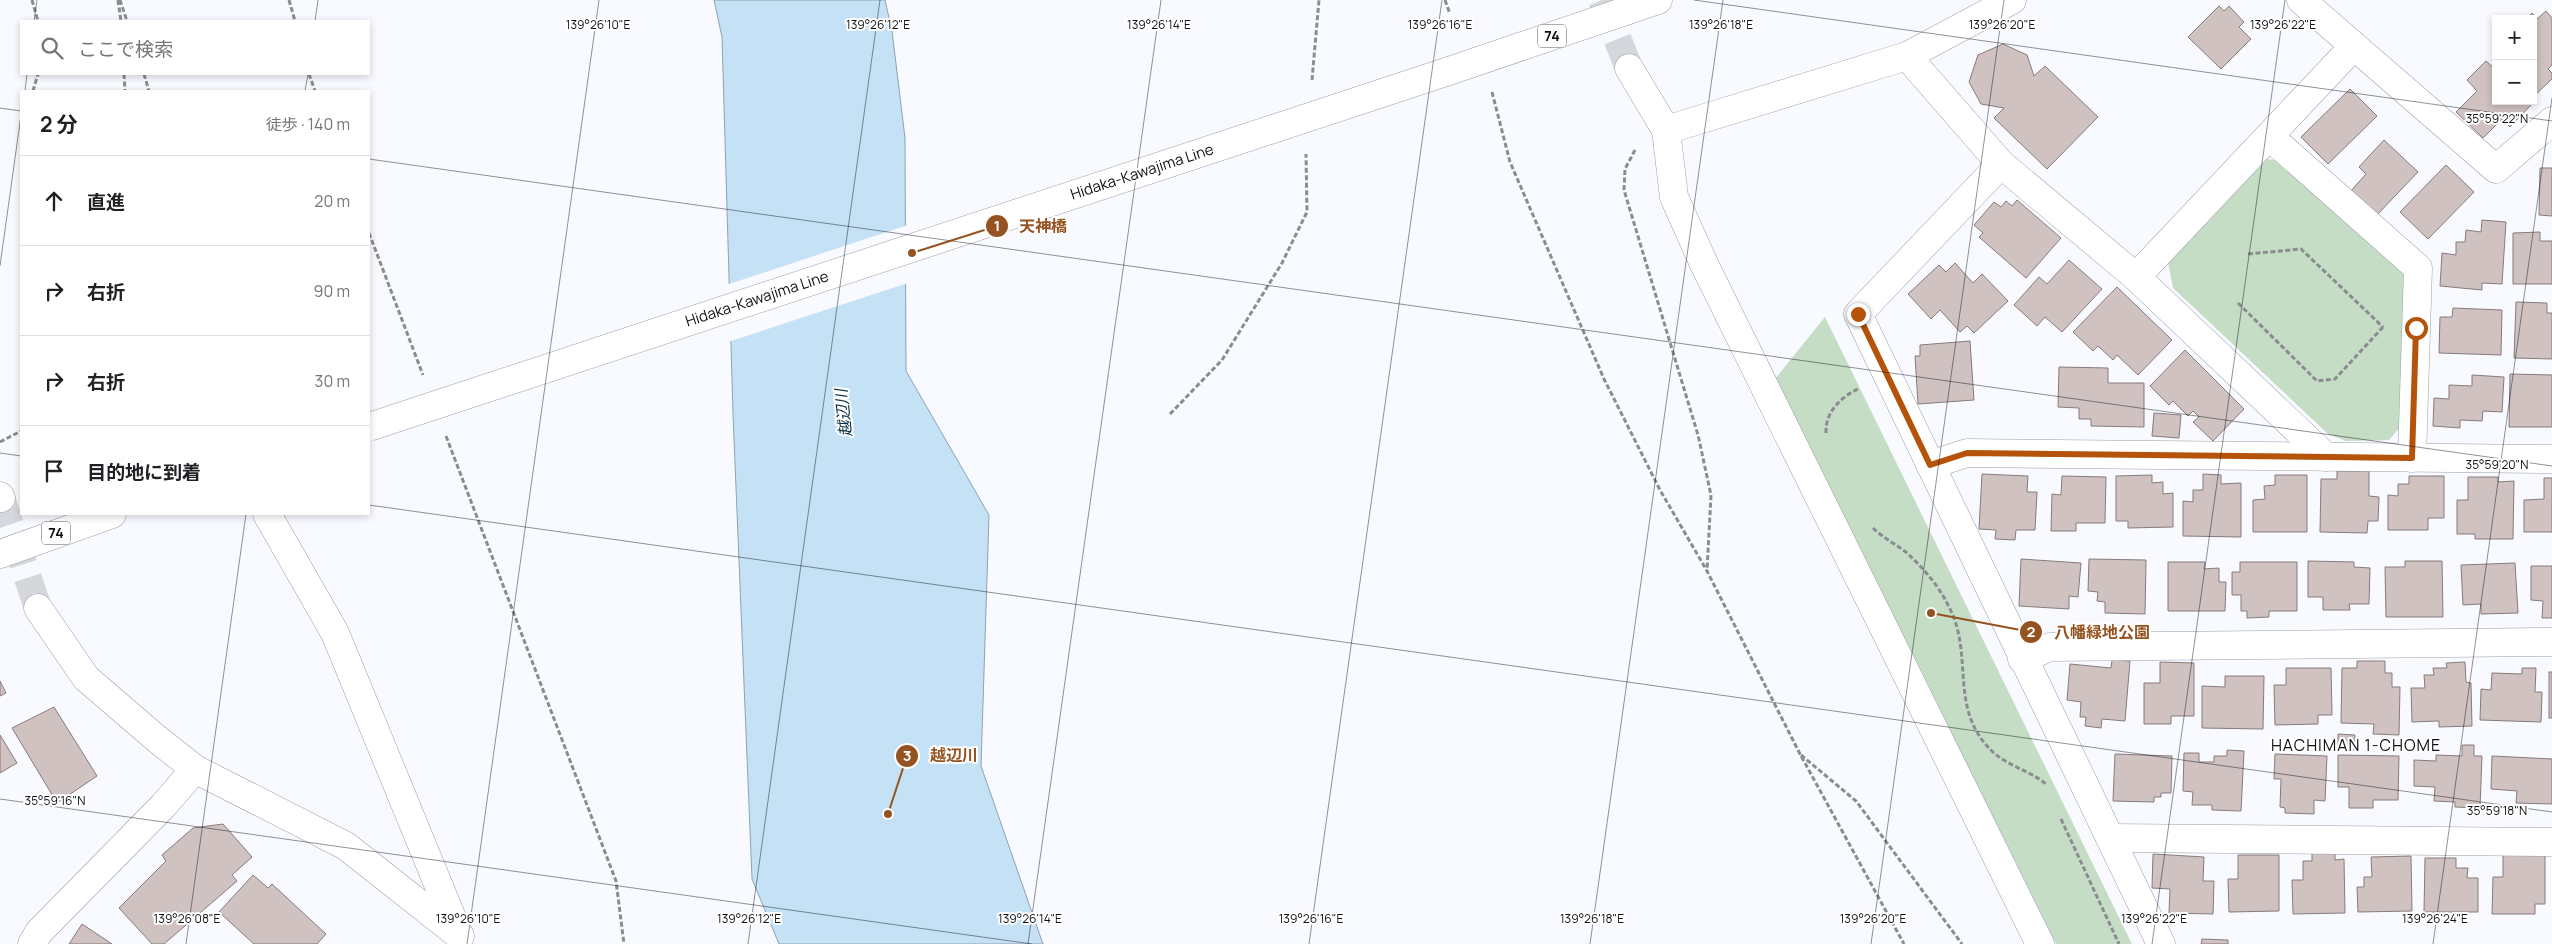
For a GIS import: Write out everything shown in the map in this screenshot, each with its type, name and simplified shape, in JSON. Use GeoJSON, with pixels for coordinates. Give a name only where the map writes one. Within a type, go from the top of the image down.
{"type":"FeatureCollection","features":[{"type":"Feature","properties":{"kind":"street","name":"Hidaka-Kawajima Line"},"geometry":{"type":"LineString","coordinates":[[370,427],[1446,72],[1658,0]]}},
{"type":"Feature","properties":{"kind":"street"},"geometry":{"type":"LineString","coordinates":[[1666,130],[1907,56],[2012,0]]}},
{"type":"Feature","properties":{"kind":"street"},"geometry":{"type":"LineString","coordinates":[[2300,0],[2496,169],[2552,121]]}},
{"type":"Feature","properties":{"kind":"street"},"geometry":{"type":"LineString","coordinates":[[2136,277],[2354,46]]}},
{"type":"Feature","properties":{"kind":"street"},"geometry":{"type":"LineString","coordinates":[[1907,56],[2001,164],[2136,277],[2326,457]]}},
{"type":"Feature","properties":{"kind":"street"},"geometry":{"type":"LineString","coordinates":[[1629,68],[1666,130],[1674,197],[1704,264],[2040,944]]}},
{"type":"Feature","properties":{"kind":"street"},"geometry":{"type":"LineString","coordinates":[[2270,137],[2418,268],[2412,458]]}},
{"type":"Feature","properties":{"kind":"street"},"geometry":{"type":"LineString","coordinates":[[2001,164],[1858,314],[2022,659],[2161,944]]}},
{"type":"Feature","properties":{"kind":"street"},"geometry":{"type":"LineString","coordinates":[[1930,465],[1967,453],[2552,459]]}},
{"type":"Feature","properties":{"kind":"street","name":"74"},"geometry":{"type":"LineString","coordinates":[[0,554],[109,515]]}},
{"type":"Feature","properties":{"kind":"street"},"geometry":{"type":"LineString","coordinates":[[38,608],[86,678],[195,769],[346,846],[460,936],[335,632],[268,515]]}},
{"type":"Feature","properties":{"kind":"street"},"geometry":{"type":"LineString","coordinates":[[2022,659],[2050,647],[2552,642]]}},
{"type":"Feature","properties":{"kind":"street"},"geometry":{"type":"LineString","coordinates":[[32,944],[39,932],[163,806],[195,769]]}},
{"type":"Feature","properties":{"kind":"street"},"geometry":{"type":"LineString","coordinates":[[2110,838],[2552,842]]}},
{"type":"Feature","properties":{"kind":"path"},"geometry":{"type":"LineString","coordinates":[[32,0],[38,20]]}},
{"type":"Feature","properties":{"kind":"path"},"geometry":{"type":"LineString","coordinates":[[119,0],[121,20]]}},
{"type":"Feature","properties":{"kind":"path"},"geometry":{"type":"LineString","coordinates":[[119,0],[127,20]]}},
{"type":"Feature","properties":{"kind":"path"},"geometry":{"type":"LineString","coordinates":[[289,0],[295,20]]}},
{"type":"Feature","properties":{"kind":"path"},"geometry":{"type":"LineString","coordinates":[[1311,90],[1319,0]]}},
{"type":"Feature","properties":{"kind":"path"},"geometry":{"type":"LineString","coordinates":[[1445,0],[1450,14]]}},
{"type":"Feature","properties":{"kind":"path"},"geometry":{"type":"LineString","coordinates":[[33,90],[38,75]]}},
{"type":"Feature","properties":{"kind":"path"},"geometry":{"type":"LineString","coordinates":[[124,75],[125,90]]}},
{"type":"Feature","properties":{"kind":"path"},"geometry":{"type":"LineString","coordinates":[[144,75],[149,90]]}},
{"type":"Feature","properties":{"kind":"path"},"geometry":{"type":"LineString","coordinates":[[309,75],[315,90]]}},
{"type":"Feature","properties":{"kind":"path"},"geometry":{"type":"LineString","coordinates":[[1491,90],[1510,162],[1604,379],[1660,490],[1707,571],[1800,754],[1904,944]]}},
{"type":"Feature","properties":{"kind":"path"},"geometry":{"type":"LineString","coordinates":[[1666,130],[1646,140],[1632,153],[1625,169],[1624,190],[1698,434],[1711,495],[1707,571]]}},
{"type":"Feature","properties":{"kind":"path"},"geometry":{"type":"LineString","coordinates":[[1170,414],[1222,360],[1282,263],[1307,212],[1306,147]]}},
{"type":"Feature","properties":{"kind":"path"},"geometry":{"type":"LineString","coordinates":[[370,236],[425,382]]}},
{"type":"Feature","properties":{"kind":"path"},"geometry":{"type":"LineString","coordinates":[[2248,254],[2301,249],[2383,327],[2416,328]]}},
{"type":"Feature","properties":{"kind":"path"},"geometry":{"type":"LineString","coordinates":[[2238,303],[2317,381],[2336,379],[2383,327]]}},
{"type":"Feature","properties":{"kind":"path"},"geometry":{"type":"LineString","coordinates":[[1826,442],[1826,428],[1832,409],[1846,394],[1866,385]]}},
{"type":"Feature","properties":{"kind":"path"},"geometry":{"type":"LineString","coordinates":[[443,428],[616,881],[624,944]]}},
{"type":"Feature","properties":{"kind":"path"},"geometry":{"type":"LineString","coordinates":[[0,442],[20,432]]}},
{"type":"Feature","properties":{"kind":"path"},"geometry":{"type":"LineString","coordinates":[[1872,526],[1906,553],[1934,580],[1950,608],[1962,658],[1967,712],[1983,741],[1995,754],[2039,778],[2046,784],[2050,793]]}},
{"type":"Feature","properties":{"kind":"path"},"geometry":{"type":"LineString","coordinates":[[1800,754],[1856,802],[1962,944]]}},
{"type":"Feature","properties":{"kind":"path"},"geometry":{"type":"LineString","coordinates":[[2058,811],[2120,944]]}},
{"type":"Feature","properties":{"kind":"green space"},"geometry":{"type":"Polygon","coordinates":[[[2267,159],[2281,161],[2402,271],[2407,284],[2403,424],[2389,440],[2346,441],[2328,434],[2173,288],[2168,262],[2267,159]]]}},
{"type":"Feature","properties":{"kind":"green space"},"geometry":{"type":"Polygon","coordinates":[[[1825,317],[2132,944],[2056,944],[1775,379],[1825,317]]]}},
{"type":"Feature","properties":{"kind":"water"},"geometry":{"type":"Polygon","coordinates":[[[714,0],[885,0],[892,31],[905,138],[906,371],[989,515],[981,766],[1043,944],[779,944],[752,879],[733,414],[722,37],[714,0]]]}},
{"type":"Feature","properties":{"kind":"pier"},"geometry":{"type":"Polygon","coordinates":[[[908,225],[908,283],[728,342],[726,285],[908,225]]]}},
{"type":"Feature","properties":{"kind":"building"},"geometry":{"type":"Polygon","coordinates":[[[2219,6],[2224,11],[2229,6],[2244,22],[2239,27],[2251,39],[2221,69],[2188,37],[2219,6]]]}},
{"type":"Feature","properties":{"kind":"building"},"geometry":{"type":"Polygon","coordinates":[[[2546,11],[2552,18],[2552,65],[2548,69],[2552,73],[2552,79],[2537,93],[2537,60],[2537,19],[2546,11]]]}},
{"type":"Feature","properties":{"kind":"building"},"geometry":{"type":"Polygon","coordinates":[[[2003,44],[2027,55],[2034,76],[2045,66],[2098,117],[2047,169],[1994,118],[2004,108],[1981,104],[1969,82],[1978,55],[2003,44]]]}},
{"type":"Feature","properties":{"kind":"building"},"geometry":{"type":"Polygon","coordinates":[[[2486,61],[2492,66],[2492,105],[2531,105],[2510,127],[2502,119],[2483,138],[2456,112],[2477,91],[2467,80],[2486,61]]]}},
{"type":"Feature","properties":{"kind":"building"},"geometry":{"type":"Polygon","coordinates":[[[2350,89],[2377,116],[2328,164],[2301,137],[2350,89]]]}},
{"type":"Feature","properties":{"kind":"building"},"geometry":{"type":"Polygon","coordinates":[[[2384,140],[2418,172],[2375,217],[2349,193],[2366,174],[2359,167],[2384,140]]]}},
{"type":"Feature","properties":{"kind":"building"},"geometry":{"type":"Polygon","coordinates":[[[2446,165],[2474,192],[2428,239],[2400,212],[2446,165]]]}},
{"type":"Feature","properties":{"kind":"building"},"geometry":{"type":"Polygon","coordinates":[[[2540,168],[2552,168],[2552,216],[2539,215],[2540,168]]]}},
{"type":"Feature","properties":{"kind":"building"},"geometry":{"type":"Polygon","coordinates":[[[2017,200],[2061,238],[2026,278],[1979,237],[1983,233],[1974,225],[1994,202],[2001,207],[2006,201],[2012,206],[2017,200]]]}},
{"type":"Feature","properties":{"kind":"building"},"geometry":{"type":"Polygon","coordinates":[[[2482,220],[2506,222],[2502,284],[2482,283],[2482,290],[2440,286],[2442,253],[2456,255],[2456,242],[2465,242],[2466,230],[2481,232],[2482,220]]]}},
{"type":"Feature","properties":{"kind":"building"},"geometry":{"type":"Polygon","coordinates":[[[2540,232],[2540,241],[2552,241],[2552,284],[2513,284],[2513,233],[2540,232]]]}},
{"type":"Feature","properties":{"kind":"building"},"geometry":{"type":"Polygon","coordinates":[[[2069,260],[2102,289],[2062,332],[2045,317],[2037,326],[2014,305],[2039,277],[2047,284],[2069,260]]]}},
{"type":"Feature","properties":{"kind":"building"},"geometry":{"type":"Polygon","coordinates":[[[1955,263],[1973,283],[1982,274],[2008,301],[1974,333],[1967,326],[1960,332],[1940,310],[1931,319],[1908,294],[1939,265],[1946,272],[1955,263]]]}},
{"type":"Feature","properties":{"kind":"building"},"geometry":{"type":"Polygon","coordinates":[[[2117,287],[2172,340],[2138,375],[2117,355],[2113,360],[2098,346],[2093,351],[2073,332],[2117,287]]]}},
{"type":"Feature","properties":{"kind":"building"},"geometry":{"type":"Polygon","coordinates":[[[2516,302],[2547,303],[2547,313],[2552,313],[2552,359],[2514,358],[2516,302]]]}},
{"type":"Feature","properties":{"kind":"building"},"geometry":{"type":"Polygon","coordinates":[[[2453,308],[2502,310],[2501,355],[2439,353],[2440,317],[2452,317],[2453,308]]]}},
{"type":"Feature","properties":{"kind":"building"},"geometry":{"type":"Polygon","coordinates":[[[1970,341],[1974,400],[1918,404],[1915,356],[1920,356],[1920,345],[1970,341]]]}},
{"type":"Feature","properties":{"kind":"building"},"geometry":{"type":"Polygon","coordinates":[[[2185,350],[2244,409],[2213,441],[2193,422],[2199,417],[2193,411],[2188,416],[2173,401],[2169,405],[2150,386],[2185,350]]]}},
{"type":"Feature","properties":{"kind":"building"},"geometry":{"type":"Polygon","coordinates":[[[2059,367],[2108,368],[2108,383],[2144,383],[2144,427],[2091,426],[2091,419],[2079,419],[2079,408],[2058,407],[2059,367]]]}},
{"type":"Feature","properties":{"kind":"building"},"geometry":{"type":"Polygon","coordinates":[[[2510,374],[2552,375],[2552,427],[2509,427],[2510,374]]]}},
{"type":"Feature","properties":{"kind":"building"},"geometry":{"type":"Polygon","coordinates":[[[2472,375],[2504,377],[2502,412],[2483,411],[2482,421],[2460,420],[2460,428],[2433,426],[2434,398],[2449,399],[2449,385],[2472,386],[2472,375]]]}},
{"type":"Feature","properties":{"kind":"building"},"geometry":{"type":"Polygon","coordinates":[[[2154,413],[2181,415],[2179,438],[2152,436],[2154,413]]]}},
{"type":"Feature","properties":{"kind":"building"},"geometry":{"type":"Polygon","coordinates":[[[2337,471],[2369,471],[2369,496],[2379,497],[2378,521],[2368,521],[2367,533],[2320,532],[2321,479],[2337,479],[2337,471]]]}},
{"type":"Feature","properties":{"kind":"building"},"geometry":{"type":"Polygon","coordinates":[[[1982,474],[2028,476],[2027,492],[2037,492],[2035,530],[2016,530],[2015,540],[1995,539],[1996,530],[1979,529],[1982,474]]]}},
{"type":"Feature","properties":{"kind":"building"},"geometry":{"type":"Polygon","coordinates":[[[2203,474],[2221,475],[2221,484],[2241,483],[2241,537],[2183,536],[2183,501],[2193,502],[2193,490],[2203,490],[2203,474]]]}},
{"type":"Feature","properties":{"kind":"building"},"geometry":{"type":"Polygon","coordinates":[[[2152,475],[2152,483],[2163,482],[2163,494],[2173,493],[2173,527],[2128,528],[2128,521],[2116,521],[2116,476],[2152,475]]]}},
{"type":"Feature","properties":{"kind":"building"},"geometry":{"type":"Polygon","coordinates":[[[2275,475],[2307,475],[2307,532],[2253,532],[2253,500],[2265,499],[2264,486],[2275,485],[2275,475]]]}},
{"type":"Feature","properties":{"kind":"building"},"geometry":{"type":"Polygon","coordinates":[[[2062,476],[2106,477],[2105,523],[2076,523],[2076,531],[2051,531],[2052,494],[2061,495],[2062,476]]]}},
{"type":"Feature","properties":{"kind":"building"},"geometry":{"type":"Polygon","coordinates":[[[2409,476],[2444,476],[2444,518],[2428,518],[2428,530],[2388,530],[2388,495],[2398,496],[2398,484],[2409,484],[2409,476]]]}},
{"type":"Feature","properties":{"kind":"building"},"geometry":{"type":"Polygon","coordinates":[[[2468,477],[2498,477],[2498,482],[2514,481],[2513,539],[2475,539],[2475,534],[2457,534],[2457,500],[2468,500],[2468,477]]]}},
{"type":"Feature","properties":{"kind":"building"},"geometry":{"type":"Polygon","coordinates":[[[2544,478],[2552,478],[2552,532],[2524,532],[2524,500],[2544,499],[2544,478]]]}},
{"type":"Feature","properties":{"kind":"building"},"geometry":{"type":"Polygon","coordinates":[[[2021,559],[2081,563],[2078,597],[2069,596],[2069,609],[2019,606],[2021,559]]]}},
{"type":"Feature","properties":{"kind":"building"},"geometry":{"type":"Polygon","coordinates":[[[2089,559],[2146,560],[2145,614],[2105,613],[2105,602],[2097,601],[2098,592],[2088,591],[2089,559]]]}},
{"type":"Feature","properties":{"kind":"building"},"geometry":{"type":"Polygon","coordinates":[[[2308,561],[2354,562],[2354,567],[2370,568],[2369,604],[2349,604],[2350,610],[2323,610],[2323,597],[2308,597],[2308,561]]]}},
{"type":"Feature","properties":{"kind":"building"},"geometry":{"type":"Polygon","coordinates":[[[2405,561],[2442,561],[2443,617],[2386,617],[2385,567],[2405,567],[2405,561]]]}},
{"type":"Feature","properties":{"kind":"building"},"geometry":{"type":"Polygon","coordinates":[[[2168,562],[2205,562],[2204,569],[2219,568],[2219,582],[2226,582],[2225,611],[2168,611],[2168,562]]]}},
{"type":"Feature","properties":{"kind":"building"},"geometry":{"type":"Polygon","coordinates":[[[2240,562],[2297,562],[2297,611],[2269,611],[2269,617],[2247,618],[2247,611],[2241,611],[2241,595],[2232,595],[2232,572],[2240,572],[2240,562]]]}},
{"type":"Feature","properties":{"kind":"building"},"geometry":{"type":"Polygon","coordinates":[[[2515,563],[2518,613],[2481,614],[2481,604],[2463,605],[2461,565],[2515,563]]]}},
{"type":"Feature","properties":{"kind":"building"},"geometry":{"type":"Polygon","coordinates":[[[2531,566],[2552,566],[2552,618],[2542,618],[2543,601],[2531,600],[2531,566]]]}},
{"type":"Feature","properties":{"kind":"building"},"geometry":{"type":"Polygon","coordinates":[[[2112,660],[2130,661],[2125,721],[2102,719],[2101,728],[2085,726],[2086,717],[2080,717],[2081,702],[2067,700],[2070,664],[2111,668],[2112,660]]]}},
{"type":"Feature","properties":{"kind":"building"},"geometry":{"type":"Polygon","coordinates":[[[2357,661],[2385,661],[2385,673],[2392,673],[2392,687],[2400,687],[2399,735],[2373,734],[2374,724],[2341,723],[2342,668],[2357,668],[2357,661]]]}},
{"type":"Feature","properties":{"kind":"building"},"geometry":{"type":"Polygon","coordinates":[[[2160,662],[2194,663],[2194,716],[2171,716],[2171,724],[2144,724],[2144,683],[2160,683],[2160,662]]]}},
{"type":"Feature","properties":{"kind":"building"},"geometry":{"type":"Polygon","coordinates":[[[2465,662],[2466,682],[2471,683],[2472,726],[2439,727],[2439,721],[2412,722],[2411,688],[2425,688],[2424,675],[2434,675],[2433,668],[2447,668],[2446,663],[2465,662]]]}},
{"type":"Feature","properties":{"kind":"building"},"geometry":{"type":"Polygon","coordinates":[[[2286,668],[2331,668],[2332,715],[2318,715],[2318,724],[2275,725],[2274,685],[2286,685],[2286,668]]]}},
{"type":"Feature","properties":{"kind":"building"},"geometry":{"type":"Polygon","coordinates":[[[2522,668],[2536,668],[2535,692],[2542,692],[2541,722],[2480,720],[2481,689],[2491,690],[2492,673],[2522,674],[2522,668]]]}},
{"type":"Feature","properties":{"kind":"building"},"geometry":{"type":"Polygon","coordinates":[[[2549,672],[2552,672],[2552,718],[2549,718],[2549,672]]]}},
{"type":"Feature","properties":{"kind":"building"},"geometry":{"type":"Polygon","coordinates":[[[2225,676],[2264,676],[2263,729],[2202,728],[2202,686],[2225,687],[2225,676]]]}},
{"type":"Feature","properties":{"kind":"building"},"geometry":{"type":"Polygon","coordinates":[[[0,681],[6,693],[0,696],[0,681]]]}},
{"type":"Feature","properties":{"kind":"building"},"geometry":{"type":"Polygon","coordinates":[[[54,707],[97,776],[57,803],[12,728],[54,707]]]}},
{"type":"Feature","properties":{"kind":"building"},"geometry":{"type":"Polygon","coordinates":[[[2338,734],[2355,735],[2355,750],[2338,749],[2338,734]]]}},
{"type":"Feature","properties":{"kind":"building"},"geometry":{"type":"Polygon","coordinates":[[[0,735],[17,763],[0,773],[0,735]]]}},
{"type":"Feature","properties":{"kind":"building"},"geometry":{"type":"Polygon","coordinates":[[[2462,745],[2474,745],[2474,756],[2482,756],[2480,808],[2455,807],[2455,802],[2434,801],[2435,787],[2414,786],[2414,760],[2436,761],[2436,755],[2462,756],[2462,745]]]}},
{"type":"Feature","properties":{"kind":"building"},"geometry":{"type":"Polygon","coordinates":[[[2227,750],[2244,751],[2241,811],[2212,810],[2212,805],[2192,805],[2193,792],[2183,791],[2184,753],[2199,753],[2199,762],[2214,762],[2214,756],[2227,756],[2227,750]]]}},
{"type":"Feature","properties":{"kind":"building"},"geometry":{"type":"Polygon","coordinates":[[[2115,754],[2172,756],[2171,793],[2161,793],[2161,797],[2154,797],[2154,802],[2113,801],[2115,754]]]}},
{"type":"Feature","properties":{"kind":"building"},"geometry":{"type":"Polygon","coordinates":[[[2275,754],[2327,756],[2325,801],[2314,800],[2314,814],[2285,813],[2285,808],[2280,807],[2281,779],[2274,779],[2275,754]]]}},
{"type":"Feature","properties":{"kind":"building"},"geometry":{"type":"Polygon","coordinates":[[[2338,755],[2399,756],[2398,800],[2373,800],[2373,808],[2349,808],[2349,787],[2338,787],[2338,755]]]}},
{"type":"Feature","properties":{"kind":"building"},"geometry":{"type":"Polygon","coordinates":[[[2492,756],[2552,759],[2552,804],[2516,803],[2517,791],[2491,789],[2492,756]]]}},
{"type":"Feature","properties":{"kind":"building"},"geometry":{"type":"Polygon","coordinates":[[[223,824],[252,857],[232,875],[237,881],[164,944],[152,944],[119,908],[166,861],[162,855],[193,828],[223,824]]]}},
{"type":"Feature","properties":{"kind":"building"},"geometry":{"type":"Polygon","coordinates":[[[2312,852],[2335,852],[2335,860],[2344,859],[2345,913],[2293,914],[2292,880],[2303,880],[2303,861],[2312,861],[2312,852]]]}},
{"type":"Feature","properties":{"kind":"building"},"geometry":{"type":"Polygon","coordinates":[[[2153,854],[2204,857],[2203,881],[2214,881],[2213,914],[2169,913],[2170,889],[2152,888],[2153,854]]]}},
{"type":"Feature","properties":{"kind":"building"},"geometry":{"type":"Polygon","coordinates":[[[2503,854],[2545,854],[2545,904],[2535,904],[2535,914],[2492,914],[2493,877],[2503,877],[2503,854]]]}},
{"type":"Feature","properties":{"kind":"building"},"geometry":{"type":"Polygon","coordinates":[[[2238,855],[2279,855],[2279,911],[2229,912],[2228,879],[2238,879],[2238,855]]]}},
{"type":"Feature","properties":{"kind":"building"},"geometry":{"type":"Polygon","coordinates":[[[2411,856],[2412,911],[2358,912],[2357,887],[2364,887],[2364,877],[2372,877],[2371,857],[2411,856]]]}},
{"type":"Feature","properties":{"kind":"building"},"geometry":{"type":"Polygon","coordinates":[[[2425,858],[2456,858],[2456,868],[2468,868],[2467,878],[2478,878],[2478,912],[2424,912],[2425,858]]]}},
{"type":"Feature","properties":{"kind":"building"},"geometry":{"type":"Polygon","coordinates":[[[253,875],[268,888],[272,884],[326,934],[317,944],[254,944],[219,912],[253,875]]]}},
{"type":"Feature","properties":{"kind":"building"},"geometry":{"type":"Polygon","coordinates":[[[82,924],[112,944],[69,944],[82,924]]]}},
{"type":"Feature","properties":{"kind":"building"},"geometry":{"type":"Polygon","coordinates":[[[2202,939],[2228,940],[2228,944],[2201,944],[2202,939]]]}},
{"type":"Feature","properties":{"kind":"tunnel"},"geometry":{"type":"LineString","coordinates":[[1602,0],[1629,68]]}},
{"type":"Feature","properties":{"kind":"tunnel"},"geometry":{"type":"LineString","coordinates":[[1,498],[38,608]]}},
{"type":"Feature","properties":{"kind":"place","name":"天神橋"},"geometry":{"type":"Point","coordinates":[912,253]}},
{"type":"Feature","properties":{"kind":"place","name":"八幡緑地公園"},"geometry":{"type":"Point","coordinates":[1931,613]}},
{"type":"Feature","properties":{"kind":"place","name":"越辺川"},"geometry":{"type":"Point","coordinates":[888,814]}},
{"type":"Feature","properties":{"kind":"district","name":"HACHIMAN 1-CHOME"},"geometry":{"type":"Point","coordinates":[2356,745]}},
{"type":"Feature","properties":{"kind":"route"},"geometry":{"type":"LineString","coordinates":[[1858,314],[1930,465],[1967,453],[2412,458],[2416,328]]}}]}
